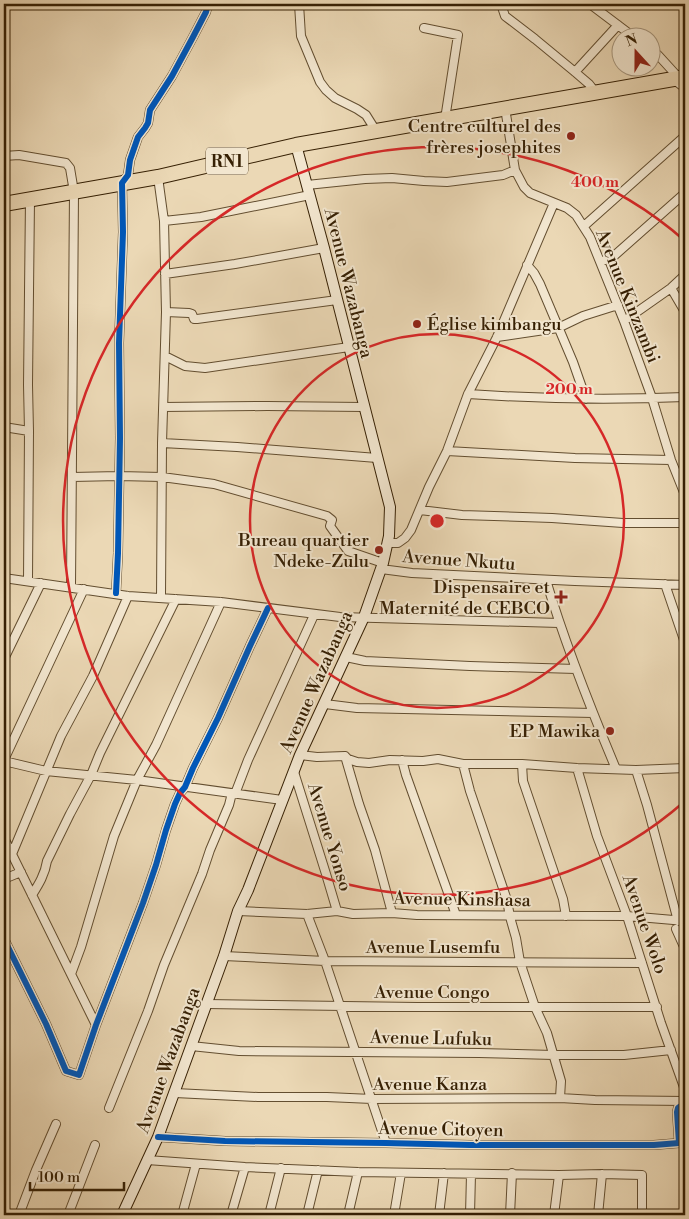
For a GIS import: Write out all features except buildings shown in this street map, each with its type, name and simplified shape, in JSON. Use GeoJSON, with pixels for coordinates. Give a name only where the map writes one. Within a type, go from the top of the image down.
{"type":"FeatureCollection","features":[{"type":"Feature","properties":{"kind":"highway","name":"RN1"},"geometry":{"type":"LineString","coordinates":[[4,204],[158,177],[296,145],[505,108],[681,80]]}},
{"type":"Feature","properties":{"kind":"main road","name":"Avenue Wazabanga"},"geometry":{"type":"LineString","coordinates":[[122,1215],[158,1136],[207,1004],[238,911],[248,890],[300,755],[364,617],[388,543],[390,507],[296,145]]}},
{"type":"Feature","properties":{"kind":"street"},"geometry":{"type":"LineString","coordinates":[[116,593],[119,476],[119,343],[123,232],[122,183],[128,175],[130,160],[138,137],[148,123],[150,110],[176,68],[208,4]]}},
{"type":"Feature","properties":{"kind":"street"},"geometry":{"type":"LineString","coordinates":[[299,4],[302,36],[320,82],[335,98],[357,108],[366,115],[376,131]]}},
{"type":"Feature","properties":{"kind":"street"},"geometry":{"type":"LineString","coordinates":[[501,4],[505,16],[535,38],[589,84],[596,93]]}},
{"type":"Feature","properties":{"kind":"street"},"geometry":{"type":"LineString","coordinates":[[590,4],[621,28]]}},
{"type":"Feature","properties":{"kind":"street"},"geometry":{"type":"LineString","coordinates":[[575,72],[618,26]]}},
{"type":"Feature","properties":{"kind":"street"},"geometry":{"type":"LineString","coordinates":[[424,28],[458,35],[445,119]]}},
{"type":"Feature","properties":{"kind":"street"},"geometry":{"type":"LineString","coordinates":[[662,59],[681,80]]}},
{"type":"Feature","properties":{"kind":"street","name":"Avenue Kinzambi"},"geometry":{"type":"LineString","coordinates":[[505,108],[516,170],[524,187],[530,193],[567,208],[576,215],[590,237],[624,321],[652,398],[671,460],[685,495]]}},
{"type":"Feature","properties":{"kind":"street"},"geometry":{"type":"LineString","coordinates":[[584,226],[685,136]]}},
{"type":"Feature","properties":{"kind":"street"},"geometry":{"type":"LineString","coordinates":[[4,156],[19,156],[66,163],[70,168],[74,192],[71,587]]}},
{"type":"Feature","properties":{"kind":"street"},"geometry":{"type":"LineString","coordinates":[[307,185],[392,178],[447,182],[503,175],[516,170]]}},
{"type":"Feature","properties":{"kind":"street"},"geometry":{"type":"LineString","coordinates":[[158,177],[164,221],[166,312],[162,442],[161,598]]}},
{"type":"Feature","properties":{"kind":"street"},"geometry":{"type":"LineString","coordinates":[[601,262],[615,255],[685,193]]}},
{"type":"Feature","properties":{"kind":"street"},"geometry":{"type":"LineString","coordinates":[[164,221],[201,217],[310,195]]}},
{"type":"Feature","properties":{"kind":"street"},"geometry":{"type":"LineString","coordinates":[[28,581],[30,198]]}},
{"type":"Feature","properties":{"kind":"street"},"geometry":{"type":"LineString","coordinates":[[388,543],[398,543],[406,538],[411,530],[447,451],[468,394],[497,337],[554,203]]}},
{"type":"Feature","properties":{"kind":"street"},"geometry":{"type":"LineString","coordinates":[[165,274],[324,248]]}},
{"type":"Feature","properties":{"kind":"street"},"geometry":{"type":"LineString","coordinates":[[527,265],[540,284],[573,362],[586,399]]}},
{"type":"Feature","properties":{"kind":"street"},"geometry":{"type":"LineString","coordinates":[[624,321],[685,276]]}},
{"type":"Feature","properties":{"kind":"street"},"geometry":{"type":"LineString","coordinates":[[671,288],[685,312]]}},
{"type":"Feature","properties":{"kind":"street"},"geometry":{"type":"LineString","coordinates":[[166,312],[189,313],[192,314],[194,319],[197,319],[337,300]]}},
{"type":"Feature","properties":{"kind":"street"},"geometry":{"type":"LineString","coordinates":[[497,337],[558,328],[583,316],[618,305]]}},
{"type":"Feature","properties":{"kind":"street"},"geometry":{"type":"LineString","coordinates":[[165,356],[185,366],[205,368],[349,347]]}},
{"type":"Feature","properties":{"kind":"street"},"geometry":{"type":"LineString","coordinates":[[468,394],[520,398],[586,399],[685,397]]}},
{"type":"Feature","properties":{"kind":"street"},"geometry":{"type":"LineString","coordinates":[[163,407],[364,407]]}},
{"type":"Feature","properties":{"kind":"street"},"geometry":{"type":"LineString","coordinates":[[4,427],[30,430]]}},
{"type":"Feature","properties":{"kind":"street"},"geometry":{"type":"LineString","coordinates":[[162,442],[377,458]]}},
{"type":"Feature","properties":{"kind":"street"},"geometry":{"type":"LineString","coordinates":[[447,451],[575,458],[671,460]]}},
{"type":"Feature","properties":{"kind":"street","name":"Avenue Nkutu"},"geometry":{"type":"LineString","coordinates":[[72,478],[162,477],[214,484],[327,516],[332,520],[330,526],[348,551],[382,566],[412,573],[685,585]]}},
{"type":"Feature","properties":{"kind":"street"},"geometry":{"type":"LineString","coordinates":[[420,510],[462,515],[623,523],[685,523]]}},
{"type":"Feature","properties":{"kind":"street"},"geometry":{"type":"LineString","coordinates":[[4,578],[128,596],[221,602],[314,615],[359,619],[364,617],[559,623]]}},
{"type":"Feature","properties":{"kind":"street"},"geometry":{"type":"LineString","coordinates":[[546,580],[559,623],[616,769]]}},
{"type":"Feature","properties":{"kind":"street"},"geometry":{"type":"LineString","coordinates":[[4,659],[41,583]]}},
{"type":"Feature","properties":{"kind":"street"},"geometry":{"type":"LineString","coordinates":[[665,584],[685,643]]}},
{"type":"Feature","properties":{"kind":"street"},"geometry":{"type":"LineString","coordinates":[[84,589],[4,761],[46,771],[137,780],[282,800]]}},
{"type":"Feature","properties":{"kind":"street"},"geometry":{"type":"LineString","coordinates":[[12,854],[61,736],[93,676],[128,596]]}},
{"type":"Feature","properties":{"kind":"street"},"geometry":{"type":"LineString","coordinates":[[32,895],[41,880],[51,853],[176,599]]}},
{"type":"Feature","properties":{"kind":"street"},"geometry":{"type":"LineString","coordinates":[[71,974],[82,947],[114,836],[137,780],[156,746],[221,602]]}},
{"type":"Feature","properties":{"kind":"street"},"geometry":{"type":"LineString","coordinates":[[4,938],[46,1024],[66,1071],[79,1075],[143,903],[175,804],[218,718],[268,608]]}},
{"type":"Feature","properties":{"kind":"street"},"geometry":{"type":"LineString","coordinates":[[109,1108],[210,850],[248,760],[314,615]]}},
{"type":"Feature","properties":{"kind":"street"},"geometry":{"type":"LineString","coordinates":[[346,657],[365,661],[470,666],[576,668]]}},
{"type":"Feature","properties":{"kind":"street"},"geometry":{"type":"LineString","coordinates":[[324,704],[357,708],[593,713]]}},
{"type":"Feature","properties":{"kind":"street"},"geometry":{"type":"LineString","coordinates":[[300,755],[317,757],[345,756],[356,762],[369,763],[438,758],[463,764],[522,764],[636,770],[685,768]]}},
{"type":"Feature","properties":{"kind":"street"},"geometry":{"type":"LineString","coordinates":[[345,756],[375,850],[392,913]]}},
{"type":"Feature","properties":{"kind":"street"},"geometry":{"type":"LineString","coordinates":[[402,760],[456,915]]}},
{"type":"Feature","properties":{"kind":"street"},"geometry":{"type":"LineString","coordinates":[[463,764],[470,791],[508,900],[520,962],[535,1007],[547,1033],[561,1081],[560,1098]]}},
{"type":"Feature","properties":{"kind":"street"},"geometry":{"type":"LineString","coordinates":[[522,764],[522,781],[563,899],[566,916]]}},
{"type":"Feature","properties":{"kind":"street","name":"Avenue Wolo"},"geometry":{"type":"LineString","coordinates":[[577,768],[597,836],[627,916],[685,1090]]}},
{"type":"Feature","properties":{"kind":"street"},"geometry":{"type":"LineString","coordinates":[[636,770],[680,924],[685,950]]}},
{"type":"Feature","properties":{"kind":"street","name":"Avenue Yonso"},"geometry":{"type":"LineString","coordinates":[[294,772],[337,911]]}},
{"type":"Feature","properties":{"kind":"street"},"geometry":{"type":"LineString","coordinates":[[4,838],[96,1026]]}},
{"type":"Feature","properties":{"kind":"street"},"geometry":{"type":"LineString","coordinates":[[4,879],[21,872]]}},
{"type":"Feature","properties":{"kind":"street","name":"Avenue Kinshasa"},"geometry":{"type":"LineString","coordinates":[[238,911],[307,914],[337,911],[353,914],[392,913],[510,917],[627,916],[680,924]]}},
{"type":"Feature","properties":{"kind":"street"},"geometry":{"type":"LineString","coordinates":[[307,914],[325,961],[386,1143]]}},
{"type":"Feature","properties":{"kind":"street","name":"Avenue Lusemfu"},"geometry":{"type":"LineString","coordinates":[[224,956],[325,961],[642,963]]}},
{"type":"Feature","properties":{"kind":"street","name":"Avenue Congo"},"geometry":{"type":"LineString","coordinates":[[207,1004],[339,1007],[657,1007]]}},
{"type":"Feature","properties":{"kind":"street","name":"Avenue Lufuku"},"geometry":{"type":"LineString","coordinates":[[192,1046],[239,1051],[553,1055],[624,1055],[671,1050]]}},
{"type":"Feature","properties":{"kind":"street","name":"Avenue Kanza"},"geometry":{"type":"LineString","coordinates":[[174,1093],[258,1097],[372,1099],[560,1098],[685,1102]]}},
{"type":"Feature","properties":{"kind":"street","name":"Avenue Citoyen"},"geometry":{"type":"LineString","coordinates":[[158,1136],[224,1141],[470,1145],[654,1145],[679,1143],[677,1112],[678,1108],[685,1102]]}},
{"type":"Feature","properties":{"kind":"street"},"geometry":{"type":"LineString","coordinates":[[19,1215],[56,1124]]}},
{"type":"Feature","properties":{"kind":"street"},"geometry":{"type":"LineString","coordinates":[[68,1215],[95,1145]]}},
{"type":"Feature","properties":{"kind":"street"},"geometry":{"type":"LineString","coordinates":[[147,1160],[358,1172],[642,1176],[642,1215]]}},
{"type":"Feature","properties":{"kind":"street"},"geometry":{"type":"LineString","coordinates":[[182,1215],[196,1164]]}},
{"type":"Feature","properties":{"kind":"street"},"geometry":{"type":"LineString","coordinates":[[231,1215],[245,1167]]}},
{"type":"Feature","properties":{"kind":"street"},"geometry":{"type":"LineString","coordinates":[[269,1215],[281,1168]]}},
{"type":"Feature","properties":{"kind":"street"},"geometry":{"type":"LineString","coordinates":[[307,1215],[318,1170]]}},
{"type":"Feature","properties":{"kind":"street"},"geometry":{"type":"LineString","coordinates":[[348,1215],[358,1172]]}},
{"type":"Feature","properties":{"kind":"street"},"geometry":{"type":"LineString","coordinates":[[394,1215],[401,1173]]}},
{"type":"Feature","properties":{"kind":"street"},"geometry":{"type":"LineString","coordinates":[[439,1215],[444,1173]]}},
{"type":"Feature","properties":{"kind":"street"},"geometry":{"type":"LineString","coordinates":[[510,1215],[512,1173]]}},
{"type":"Feature","properties":{"kind":"street"},"geometry":{"type":"LineString","coordinates":[[470,1215],[471,1174]]}},
{"type":"Feature","properties":{"kind":"street"},"geometry":{"type":"LineString","coordinates":[[598,1215],[602,1174]]}},
{"type":"Feature","properties":{"kind":"street"},"geometry":{"type":"LineString","coordinates":[[554,1215],[560,1175]]}},
{"type":"Feature","properties":{"kind":"cycle path"},"geometry":{"type":"LineString","coordinates":[[116,593],[120,438],[119,343],[123,232],[122,183],[128,175],[130,160],[138,137],[148,123],[150,110],[172,76],[206,12],[208,4]]}},
{"type":"Feature","properties":{"kind":"cycle path"},"geometry":{"type":"LineString","coordinates":[[4,939],[46,1024],[66,1071],[79,1075],[96,1025],[143,903],[175,804],[218,718],[268,608]]}},
{"type":"Feature","properties":{"kind":"cycle path"},"geometry":{"type":"LineString","coordinates":[[158,1137],[225,1141],[470,1145],[654,1145],[679,1143],[677,1112],[678,1108],[685,1103]]}},
{"type":"Feature","properties":{"kind":"place","name":"Centre culturel des frères josephites"},"geometry":{"type":"Point","coordinates":[571,136]}},
{"type":"Feature","properties":{"kind":"place","name":"Église kimbangu"},"geometry":{"type":"Point","coordinates":[417,324]}},
{"type":"Feature","properties":{"kind":"place","name":"Bureau quartier Ndeke-Zulu"},"geometry":{"type":"Point","coordinates":[379,550]}},
{"type":"Feature","properties":{"kind":"place","name":"Dispensaire et Maternité de CEBCO"},"geometry":{"type":"Point","coordinates":[561,597]}},
{"type":"Feature","properties":{"kind":"place","name":"EP Mawika"},"geometry":{"type":"Point","coordinates":[610,731]}}]}
